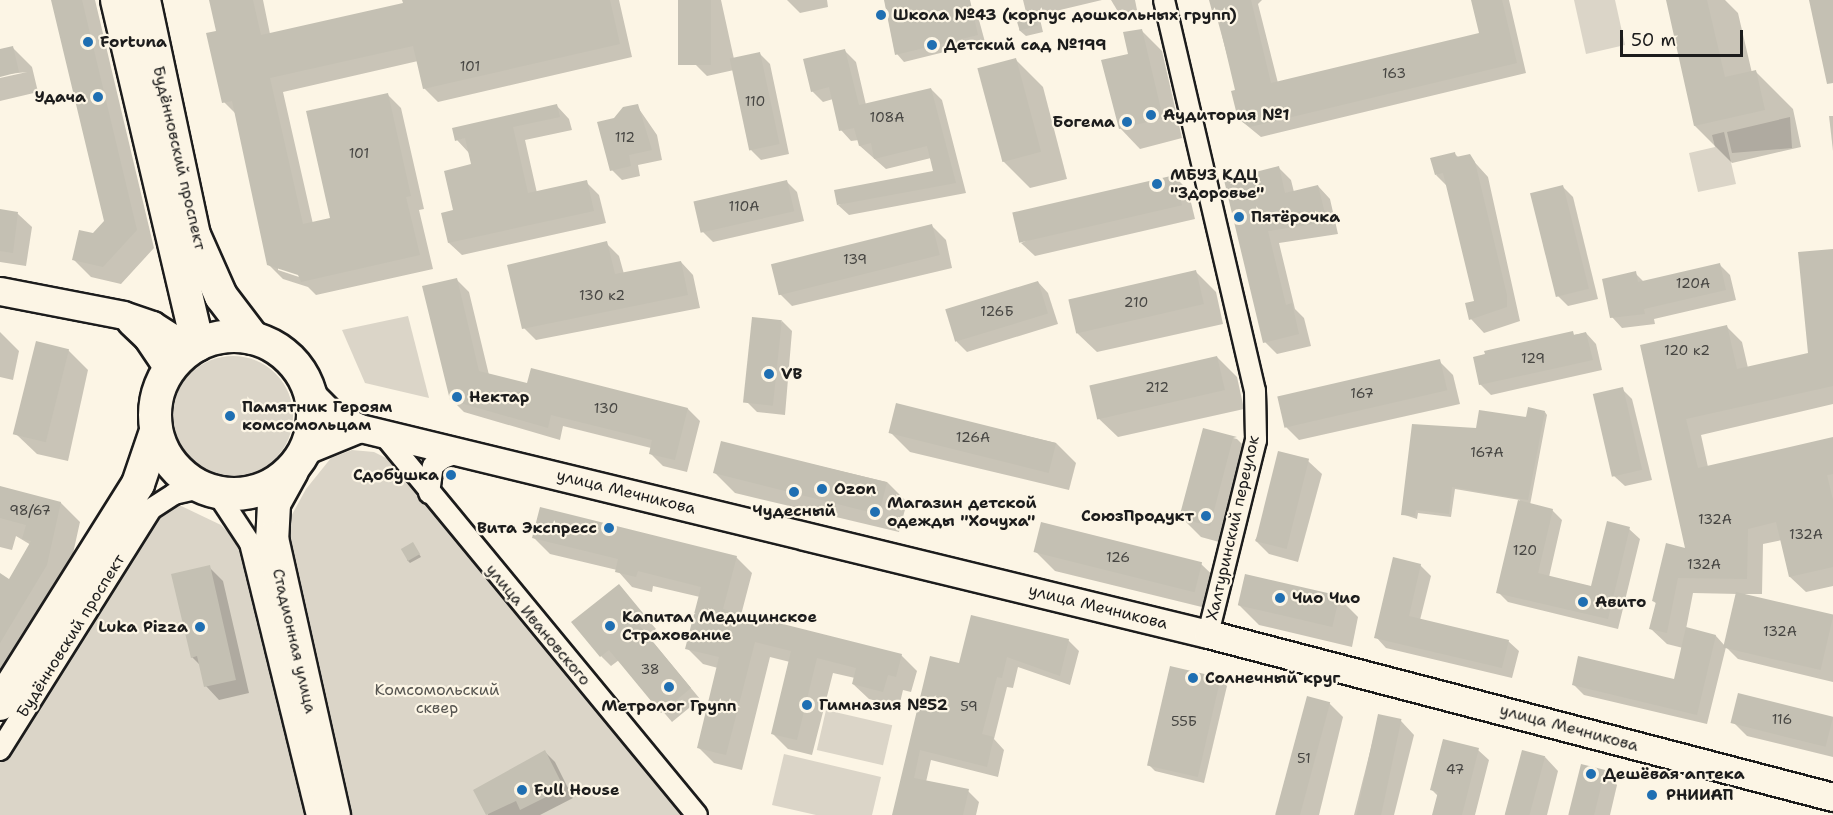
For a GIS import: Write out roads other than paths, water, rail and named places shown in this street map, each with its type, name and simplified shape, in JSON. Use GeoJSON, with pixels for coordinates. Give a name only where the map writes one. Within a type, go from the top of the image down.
{"type":"FeatureCollection","features":[{"type":"Feature","properties":{"kind":"main road","name":"Будённовский проспект"},"geometry":{"type":"LineString","coordinates":[[117,0],[185,355]]}},
{"type":"Feature","properties":{"kind":"main road","name":"Будённовский проспект"},"geometry":{"type":"LineString","coordinates":[[144,0],[194,235],[221,296],[253,338]]}},
{"type":"Feature","properties":{"kind":"main road"},"geometry":{"type":"LineString","coordinates":[[0,291],[123,315],[152,325],[185,355]]}},
{"type":"Feature","properties":{"kind":"main road"},"geometry":{"type":"LineString","coordinates":[[300,460],[314,423],[312,396],[300,370],[286,355],[253,338],[229,336],[185,355],[159,389],[156,431],[168,460],[209,491],[257,492],[300,460],[317,442],[371,431]]}},
{"type":"Feature","properties":{"kind":"main road","name":"улица Мечникова"},"geometry":{"type":"LineString","coordinates":[[312,396],[330,413],[371,431],[1208,634],[1833,797]]}},
{"type":"Feature","properties":{"kind":"main road","name":"Будённовский проспект"},"geometry":{"type":"LineString","coordinates":[[0,704],[138,484],[156,431]]}},
{"type":"Feature","properties":{"kind":"main road","name":"Стадионная улица"},"geometry":{"type":"LineString","coordinates":[[300,460],[274,504],[272,538],[334,815]]}},
{"type":"Feature","properties":{"kind":"street","name":"Халтуринский переулок"},"geometry":{"type":"LineString","coordinates":[[1164,0],[1255,391],[1256,440],[1208,634]]}},
{"type":"Feature","properties":{"kind":"street","name":"улица Ивановского"},"geometry":{"type":"LineString","coordinates":[[371,431],[429,492],[697,815]]}},
{"type":"Feature","properties":{"kind":"street"},"geometry":{"type":"LineString","coordinates":[[429,492],[433,466],[442,458],[460,452]]}},
{"type":"Feature","properties":{"kind":"street","name":"Будённовский проспект"},"geometry":{"type":"LineString","coordinates":[[0,750],[151,509],[174,494],[209,491]]}},
{"type":"Feature","properties":{"kind":"street","name":"Стадионная улица"},"geometry":{"type":"LineString","coordinates":[[209,491],[250,543],[317,815]]}},
{"type":"Feature","properties":{"kind":"place","name":"Школа №43 (корпус дошкольных групп)"},"geometry":{"type":"Point","coordinates":[881,15]}},
{"type":"Feature","properties":{"kind":"place","name":"Fortuna"},"geometry":{"type":"Point","coordinates":[88,42]}},
{"type":"Feature","properties":{"kind":"place","name":"Детский сад №199"},"geometry":{"type":"Point","coordinates":[932,45]}},
{"type":"Feature","properties":{"kind":"place","name":"Удача"},"geometry":{"type":"Point","coordinates":[98,97]}},
{"type":"Feature","properties":{"kind":"place","name":"Аудитория №1"},"geometry":{"type":"Point","coordinates":[1151,115]}},
{"type":"Feature","properties":{"kind":"place","name":"Богема"},"geometry":{"type":"Point","coordinates":[1127,122]}},
{"type":"Feature","properties":{"kind":"place","name":"МБУЗ КДЦ \"Здоровье\""},"geometry":{"type":"Point","coordinates":[1157,184]}},
{"type":"Feature","properties":{"kind":"place","name":"Пятёрочка"},"geometry":{"type":"Point","coordinates":[1239,217]}},
{"type":"Feature","properties":{"kind":"place","name":"VB"},"geometry":{"type":"Point","coordinates":[769,374]}},
{"type":"Feature","properties":{"kind":"place","name":"Нектар"},"geometry":{"type":"Point","coordinates":[457,397]}},
{"type":"Feature","properties":{"kind":"place","name":"Памятник Героям комсомольцам"},"geometry":{"type":"Point","coordinates":[230,416]}},
{"type":"Feature","properties":{"kind":"place","name":"Сдобушка"},"geometry":{"type":"Point","coordinates":[451,475]}},
{"type":"Feature","properties":{"kind":"place","name":"Ozon"},"geometry":{"type":"Point","coordinates":[822,489]}},
{"type":"Feature","properties":{"kind":"place","name":"Чудесный"},"geometry":{"type":"Point","coordinates":[794,492]}},
{"type":"Feature","properties":{"kind":"place","name":"Магазин детской одежды \"Хочуха\""},"geometry":{"type":"Point","coordinates":[875,512]}},
{"type":"Feature","properties":{"kind":"place","name":"СоюзПродукт"},"geometry":{"type":"Point","coordinates":[1206,516]}},
{"type":"Feature","properties":{"kind":"place","name":"Вита Экспресс"},"geometry":{"type":"Point","coordinates":[609,528]}},
{"type":"Feature","properties":{"kind":"place","name":"Чио Чио"},"geometry":{"type":"Point","coordinates":[1280,598]}},
{"type":"Feature","properties":{"kind":"place","name":"Авито"},"geometry":{"type":"Point","coordinates":[1583,602]}},
{"type":"Feature","properties":{"kind":"place","name":"Капитал Медицинское Страхование"},"geometry":{"type":"Point","coordinates":[610,626]}},
{"type":"Feature","properties":{"kind":"place","name":"Luka Pizza"},"geometry":{"type":"Point","coordinates":[200,627]}},
{"type":"Feature","properties":{"kind":"place","name":"Солнечный круг"},"geometry":{"type":"Point","coordinates":[1193,678]}},
{"type":"Feature","properties":{"kind":"place","name":"Метролог Групп"},"geometry":{"type":"Point","coordinates":[669,687]}},
{"type":"Feature","properties":{"kind":"place","name":"Гимназия №52"},"geometry":{"type":"Point","coordinates":[807,705]}},
{"type":"Feature","properties":{"kind":"place","name":"Дешёвая аптека"},"geometry":{"type":"Point","coordinates":[1591,774]}},
{"type":"Feature","properties":{"kind":"place","name":"Full House"},"geometry":{"type":"Point","coordinates":[522,790]}},
{"type":"Feature","properties":{"kind":"place","name":"РНИИАП"},"geometry":{"type":"Point","coordinates":[1652,795]}},
{"type":"Feature","properties":{"kind":"park label","name":"Комсомольский сквер"},"geometry":{"type":"Point","coordinates":[437,699]}}]}
